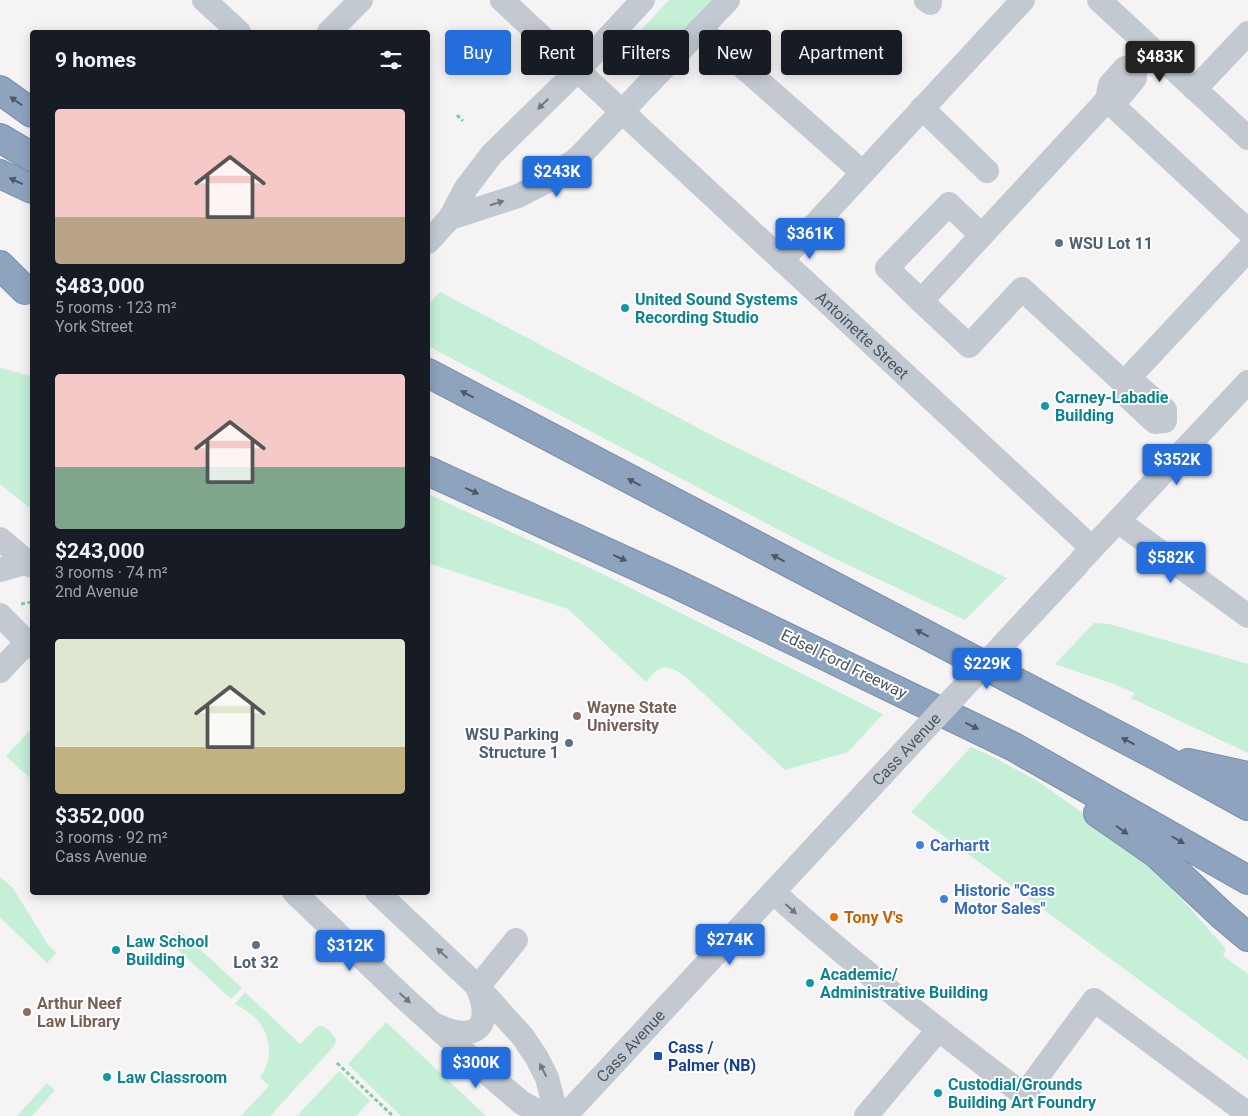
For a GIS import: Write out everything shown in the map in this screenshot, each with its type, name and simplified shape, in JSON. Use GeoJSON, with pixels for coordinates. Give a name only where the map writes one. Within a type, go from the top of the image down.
{"type":"FeatureCollection","features":[{"type":"Feature","properties":{"kind":"highway"},"geometry":{"type":"LineString","coordinates":[[0,90],[30,112]]}},
{"type":"Feature","properties":{"kind":"highway"},"geometry":{"type":"LineString","coordinates":[[0,138],[30,155]]}},
{"type":"Feature","properties":{"kind":"highway"},"geometry":{"type":"LineString","coordinates":[[0,174],[30,188]]}},
{"type":"Feature","properties":{"kind":"highway"},"geometry":{"type":"LineString","coordinates":[[0,265],[29,291]]}},
{"type":"Feature","properties":{"kind":"highway"},"geometry":{"type":"LineString","coordinates":[[0,280],[29,291]]}},
{"type":"Feature","properties":{"kind":"highway"},"geometry":{"type":"LineString","coordinates":[[430,374],[1159,757],[1248,806]]}},
{"type":"Feature","properties":{"kind":"highway","name":"Edsel Ford Freeway"},"geometry":{"type":"LineString","coordinates":[[430,472],[676,584],[1014,747],[1248,880]]}},
{"type":"Feature","properties":{"kind":"highway"},"geometry":{"type":"LineString","coordinates":[[1014,747],[1048,777],[1157,854],[1248,937]]}},
{"type":"Feature","properties":{"kind":"highway"},"geometry":{"type":"LineString","coordinates":[[1159,757],[1248,776]]}},
{"type":"Feature","properties":{"kind":"street"},"geometry":{"type":"LineString","coordinates":[[204,0],[237,30]]}},
{"type":"Feature","properties":{"kind":"street"},"geometry":{"type":"LineString","coordinates":[[331,30],[361,0]]}},
{"type":"Feature","properties":{"kind":"street","name":"Antoinette Street"},"geometry":{"type":"LineString","coordinates":[[502,0],[535,30]]}},
{"type":"Feature","properties":{"kind":"street"},"geometry":{"type":"LineString","coordinates":[[593,54],[642,0]]}},
{"type":"Feature","properties":{"kind":"street"},"geometry":{"type":"LineString","coordinates":[[700,30],[728,0]]}},
{"type":"Feature","properties":{"kind":"street"},"geometry":{"type":"LineString","coordinates":[[782,260],[1022,0]]}},
{"type":"Feature","properties":{"kind":"street"},"geometry":{"type":"LineString","coordinates":[[1099,0],[1248,138]]}},
{"type":"Feature","properties":{"kind":"street"},"geometry":{"type":"LineString","coordinates":[[449,221],[518,196],[547,181],[578,158],[699,31]]}},
{"type":"Feature","properties":{"kind":"street"},"geometry":{"type":"LineString","coordinates":[[1195,89],[1248,33]]}},
{"type":"Feature","properties":{"kind":"street"},"geometry":{"type":"LineString","coordinates":[[921,301],[1107,100],[1110,85],[1119,74],[1125,68],[1135,67],[1152,49]]}},
{"type":"Feature","properties":{"kind":"street"},"geometry":{"type":"LineString","coordinates":[[430,240],[449,221],[466,188],[492,154],[573,75]]}},
{"type":"Feature","properties":{"kind":"street","name":"Antoinette Street"},"geometry":{"type":"LineString","coordinates":[[583,75],[782,260],[1085,556]]}},
{"type":"Feature","properties":{"kind":"street"},"geometry":{"type":"LineString","coordinates":[[751,75],[862,172]]}},
{"type":"Feature","properties":{"kind":"street"},"geometry":{"type":"LineString","coordinates":[[1107,100],[1248,231]]}},
{"type":"Feature","properties":{"kind":"street"},"geometry":{"type":"LineString","coordinates":[[922,108],[987,171]]}},
{"type":"Feature","properties":{"kind":"street"},"geometry":{"type":"LineString","coordinates":[[981,236],[949,204],[887,268],[969,346],[1022,288],[1124,383],[1138,386],[1164,410],[1166,421],[1190,444]]}},
{"type":"Feature","properties":{"kind":"street"},"geometry":{"type":"LineString","coordinates":[[1124,383],[1248,250]]}},
{"type":"Feature","properties":{"kind":"street","name":"Cass Avenue"},"geometry":{"type":"LineString","coordinates":[[564,1116],[1248,382]]}},
{"type":"Feature","properties":{"kind":"street"},"geometry":{"type":"LineString","coordinates":[[1118,521],[1248,616]]}},
{"type":"Feature","properties":{"kind":"street"},"geometry":{"type":"LineString","coordinates":[[0,539],[30,562]]}},
{"type":"Feature","properties":{"kind":"street"},"geometry":{"type":"LineString","coordinates":[[0,570],[30,563]]}},
{"type":"Feature","properties":{"kind":"street"},"geometry":{"type":"LineString","coordinates":[[0,615],[30,645],[0,671]]}},
{"type":"Feature","properties":{"kind":"street"},"geometry":{"type":"LineString","coordinates":[[773,892],[809,926],[938,1030],[1024,1095],[1094,1000],[1248,1114]]}},
{"type":"Feature","properties":{"kind":"street"},"geometry":{"type":"LineString","coordinates":[[297,895],[432,1023],[522,1103],[548,1116]]}},
{"type":"Feature","properties":{"kind":"street"},"geometry":{"type":"LineString","coordinates":[[380,895],[478,987],[523,1037],[547,1078],[558,1116]]}},
{"type":"Feature","properties":{"kind":"street"},"geometry":{"type":"LineString","coordinates":[[478,987],[516,940]]}},
{"type":"Feature","properties":{"kind":"street"},"geometry":{"type":"LineString","coordinates":[[432,1023],[448,1031],[460,1033],[470,1032],[479,1027],[484,1020],[485,1008],[478,987]]}},
{"type":"Feature","properties":{"kind":"street"},"geometry":{"type":"LineString","coordinates":[[866,1116],[938,1030]]}},
{"type":"Feature","properties":{"kind":"path"},"geometry":{"type":"LineString","coordinates":[[457,115],[463,121]]}},
{"type":"Feature","properties":{"kind":"path"},"geometry":{"type":"LineString","coordinates":[[337,1063],[393,1116]]}},
{"type":"Feature","properties":{"kind":"green space"},"geometry":{"type":"Polygon","coordinates":[[[669,0],[711,0],[683,30],[641,30],[669,0]]]}},
{"type":"Feature","properties":{"kind":"green space"},"geometry":{"type":"Polygon","coordinates":[[[440,292],[721,440],[1007,578],[965,620],[825,554],[430,347],[430,303],[440,292]]]}},
{"type":"Feature","properties":{"kind":"green space"},"geometry":{"type":"Polygon","coordinates":[[[0,368],[30,376],[30,508],[0,484],[0,368]]]}},
{"type":"Feature","properties":{"kind":"green space"},"geometry":{"type":"Polygon","coordinates":[[[430,495],[605,575],[883,714],[848,752],[785,770],[687,678],[677,671],[665,667],[646,682],[568,609],[430,564],[430,495]]]}},
{"type":"Feature","properties":{"kind":"green space"},"geometry":{"type":"Polygon","coordinates":[[[1094,623],[1109,624],[1248,664],[1248,753],[1131,698],[1135,693],[1055,664],[1094,623]]]}},
{"type":"Feature","properties":{"kind":"green space"},"geometry":{"type":"Polygon","coordinates":[[[30,730],[30,778],[6,756],[30,730]]]}},
{"type":"Feature","properties":{"kind":"green space"},"geometry":{"type":"Polygon","coordinates":[[[971,747],[1036,780],[1084,814],[1150,866],[1226,949],[1223,956],[1248,974],[1248,1060],[911,812],[971,747]]]}},
{"type":"Feature","properties":{"kind":"green space"},"geometry":{"type":"Polygon","coordinates":[[[0,877],[13,888],[47,943],[56,953],[47,963],[0,917],[0,877]]]}},
{"type":"Feature","properties":{"kind":"green space"},"geometry":{"type":"Polygon","coordinates":[[[179,930],[242,988],[231,999],[173,945],[172,938],[179,930]]]}},
{"type":"Feature","properties":{"kind":"green space"},"geometry":{"type":"Polygon","coordinates":[[[245,992],[300,1044],[318,1026],[326,1028],[336,1039],[335,1045],[270,1116],[241,1116],[269,1086],[260,1077],[266,1068],[269,1058],[268,1043],[264,1029],[255,1017],[235,1004],[245,992]]]}},
{"type":"Feature","properties":{"kind":"green space"},"geometry":{"type":"Polygon","coordinates":[[[386,1022],[486,1116],[401,1116],[348,1064],[386,1022]]]}},
{"type":"Feature","properties":{"kind":"green space"},"geometry":{"type":"Polygon","coordinates":[[[339,1071],[370,1101],[356,1116],[297,1116],[339,1071]]]}},
{"type":"Feature","properties":{"kind":"green space"},"geometry":{"type":"Polygon","coordinates":[[[47,1083],[55,1090],[32,1116],[17,1116],[47,1083]]]}},
{"type":"Feature","properties":{"kind":"place","name":"WSU Lot 11"},"geometry":{"type":"Point","coordinates":[1059,243]}},
{"type":"Feature","properties":{"kind":"place","name":"United Sound Systems Recording Studio"},"geometry":{"type":"Point","coordinates":[625,308]}},
{"type":"Feature","properties":{"kind":"place","name":"Carney-Labadie Building"},"geometry":{"type":"Point","coordinates":[1045,406]}},
{"type":"Feature","properties":{"kind":"place","name":"Wayne State University"},"geometry":{"type":"Point","coordinates":[577,716]}},
{"type":"Feature","properties":{"kind":"place","name":"WSU Parking Structure 1"},"geometry":{"type":"Point","coordinates":[569,743]}},
{"type":"Feature","properties":{"kind":"place","name":"Carhartt"},"geometry":{"type":"Point","coordinates":[920,845]}},
{"type":"Feature","properties":{"kind":"place","name":"Historic \"Cass Motor Sales\""},"geometry":{"type":"Point","coordinates":[944,899]}},
{"type":"Feature","properties":{"kind":"place","name":"Tony V's"},"geometry":{"type":"Point","coordinates":[834,917]}},
{"type":"Feature","properties":{"kind":"place","name":"Lot 32"},"geometry":{"type":"Point","coordinates":[256,945]}},
{"type":"Feature","properties":{"kind":"place","name":"Law School Building"},"geometry":{"type":"Point","coordinates":[116,950]}},
{"type":"Feature","properties":{"kind":"place","name":"Academic/ Administrative Building"},"geometry":{"type":"Point","coordinates":[810,983]}},
{"type":"Feature","properties":{"kind":"place","name":"Arthur Neef Law Library"},"geometry":{"type":"Point","coordinates":[27,1012]}},
{"type":"Feature","properties":{"kind":"place","name":"Cass / Palmer (NB)"},"geometry":{"type":"Point","coordinates":[658,1056]}},
{"type":"Feature","properties":{"kind":"place","name":"Law Classroom"},"geometry":{"type":"Point","coordinates":[107,1077]}},
{"type":"Feature","properties":{"kind":"place","name":"Custodial/Grounds Building Art Foundry"},"geometry":{"type":"Point","coordinates":[938,1093]}}]}
